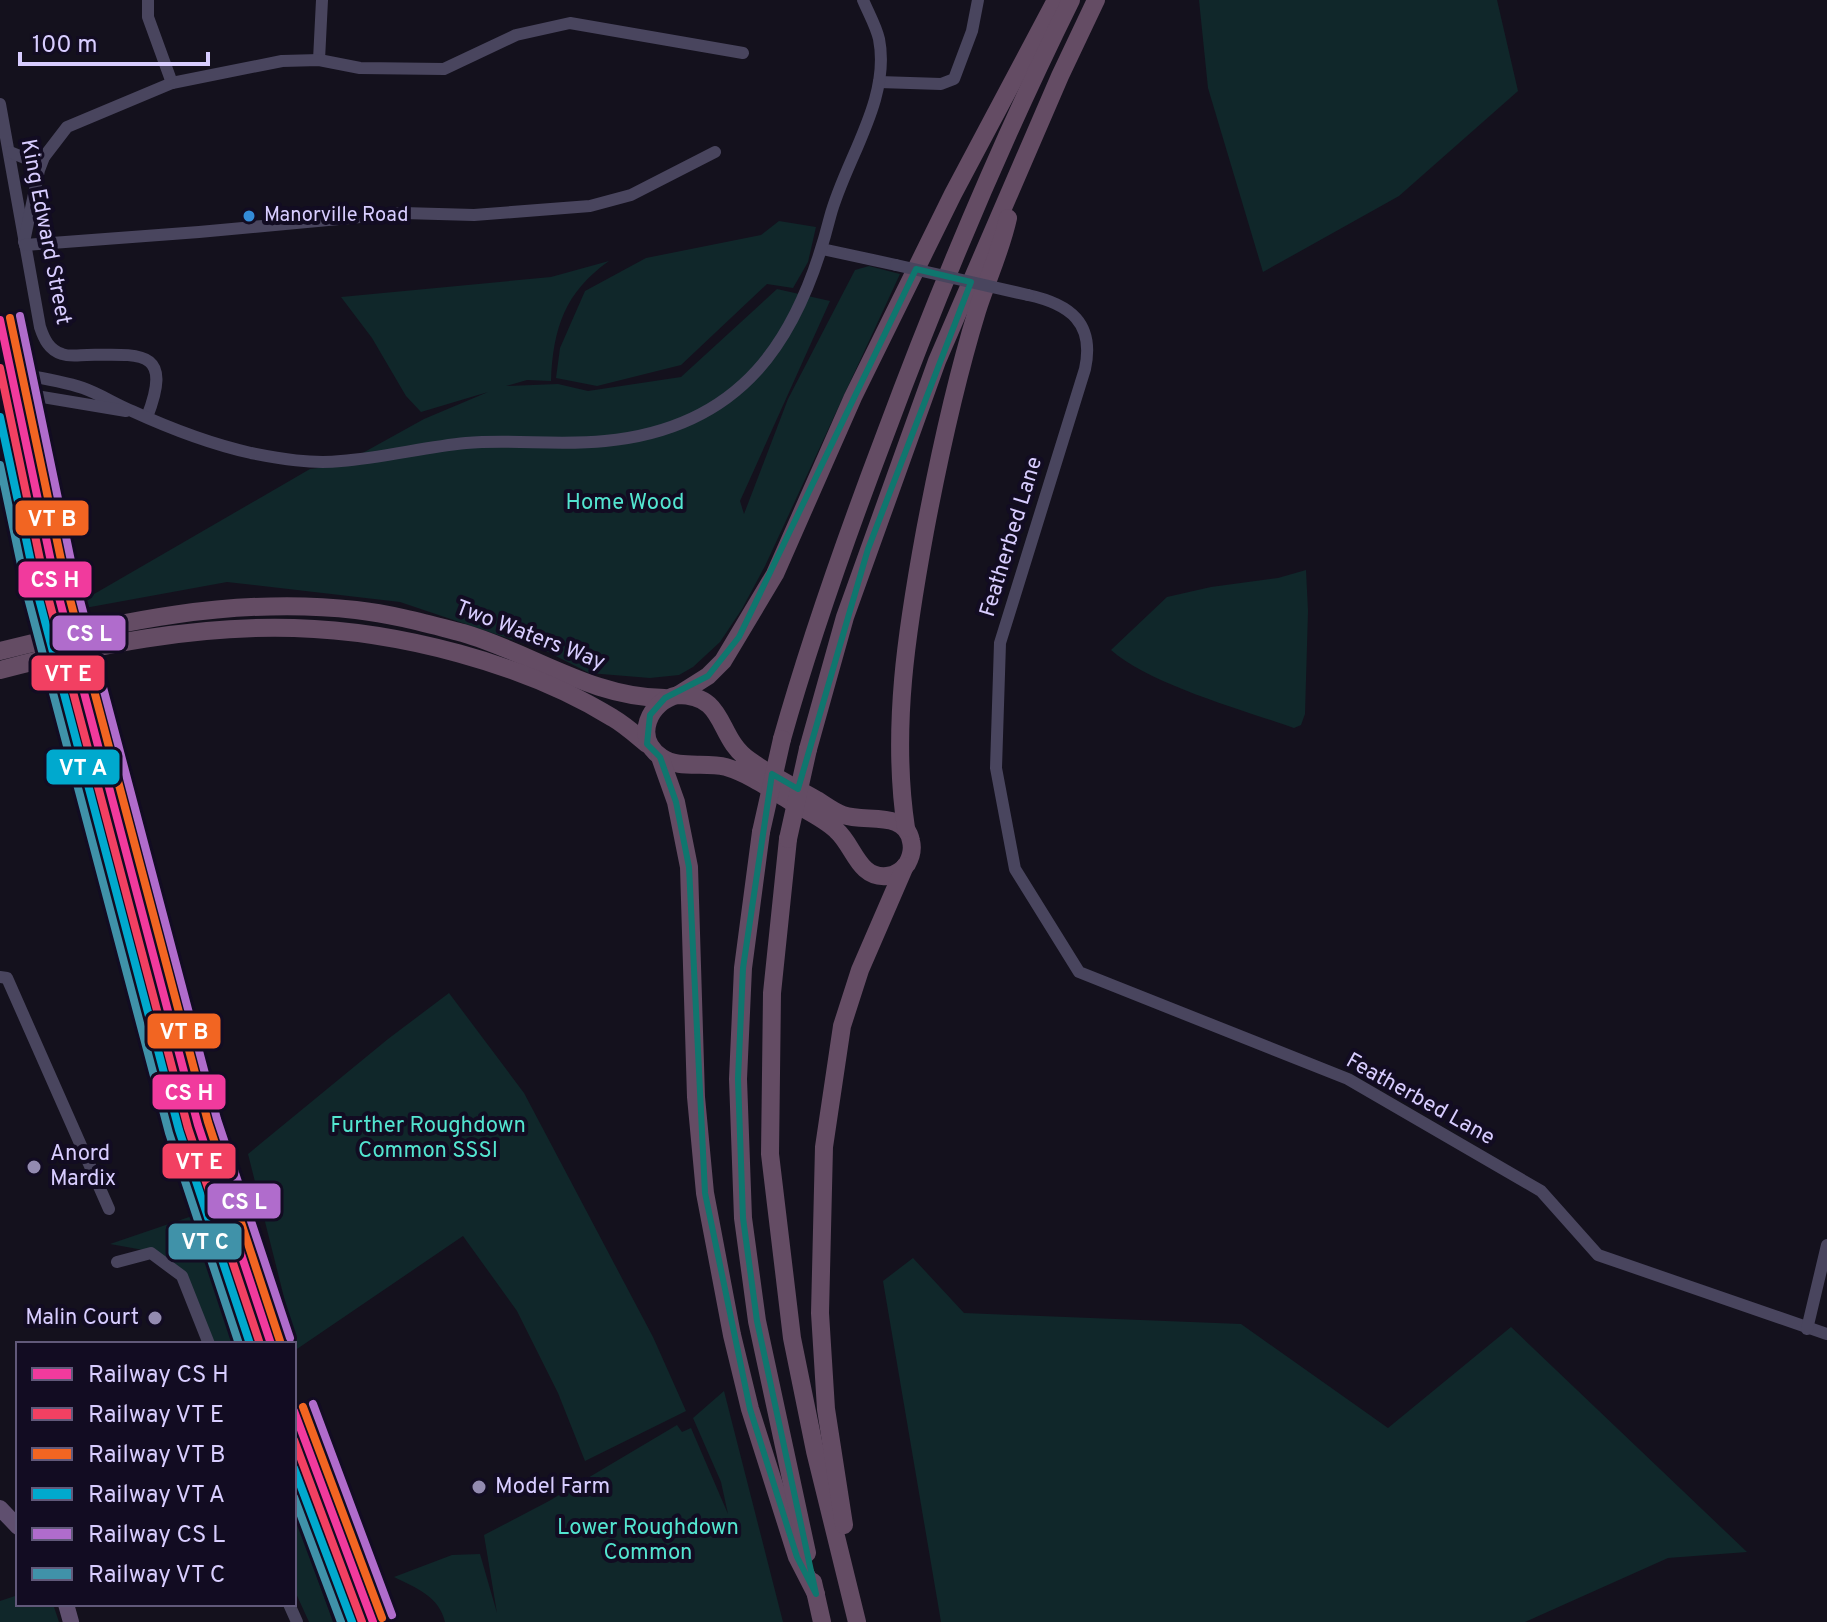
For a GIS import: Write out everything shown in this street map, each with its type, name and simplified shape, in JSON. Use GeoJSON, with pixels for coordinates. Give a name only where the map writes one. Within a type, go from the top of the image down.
{"type":"FeatureCollection","features":[{"type":"Feature","properties":{"kind":"highway"},"geometry":{"type":"LineString","coordinates":[[816,1594],[797,1557],[750,1409],[727,1309],[705,1193],[696,1097],[689,867],[676,802],[645,730],[650,715],[671,697],[708,676],[723,661],[759,603],[775,574],[859,384],[953,194],[1056,0]]}},
{"type":"Feature","properties":{"kind":"highway"},"geometry":{"type":"LineString","coordinates":[[822,1622],[757,1321],[743,1218],[739,1063],[743,968],[761,832],[782,739],[809,642],[913,360],[973,210],[1071,0]]}},
{"type":"Feature","properties":{"kind":"highway"},"geometry":{"type":"LineString","coordinates":[[857,1622],[815,1451],[792,1338],[770,1154],[772,993],[788,839],[808,749],[845,617],[911,431],[937,361],[1096,0]]}},
{"type":"Feature","properties":{"kind":"highway"},"geometry":{"type":"LineString","coordinates":[[847,1583],[845,1534],[826,1409],[820,1313],[824,1147],[842,1026],[860,970],[912,848],[906,828],[899,754],[903,677],[918,568],[937,466],[977,312],[1004,235],[1016,180]]}},
{"type":"Feature","properties":{"kind":"highway","name":"Two Waters Way"},"geometry":{"type":"LineString","coordinates":[[0,651],[28,653],[89,639],[164,615],[233,607],[358,610],[418,621],[479,638],[603,690],[625,696],[693,695],[704,699],[746,759],[843,815],[896,821],[906,828]]}},
{"type":"Feature","properties":{"kind":"highway","name":"Two Waters Way"},"geometry":{"type":"LineString","coordinates":[[89,639],[142,639],[293,628],[349,633],[427,647],[525,676],[614,718],[654,750]]}},
{"type":"Feature","properties":{"kind":"highway","name":"Two Waters Way"},"geometry":{"type":"LineString","coordinates":[[0,670],[28,653]]}},
{"type":"Feature","properties":{"kind":"highway"},"geometry":{"type":"LineString","coordinates":[[654,750],[674,763],[704,762],[746,774],[837,830],[865,870],[879,876],[893,875],[905,866]]}},
{"type":"Feature","properties":{"kind":"main road"},"geometry":{"type":"LineString","coordinates":[[0,1508],[16,1525]]}},
{"type":"Feature","properties":{"kind":"street"},"geometry":{"type":"LineString","coordinates":[[148,0],[148,17],[172,83]]}},
{"type":"Feature","properties":{"kind":"street"},"geometry":{"type":"LineString","coordinates":[[319,60],[322,0]]}},
{"type":"Feature","properties":{"kind":"street"},"geometry":{"type":"LineString","coordinates":[[0,371],[81,388],[133,412],[230,448],[316,462],[362,459],[471,443],[601,442],[650,434],[684,422],[714,405],[761,366],[796,316],[815,272],[837,192],[875,106],[879,82],[879,39],[863,0]]}},
{"type":"Feature","properties":{"kind":"street"},"geometry":{"type":"LineString","coordinates":[[879,82],[941,84],[954,79],[972,31],[978,0]]}},
{"type":"Feature","properties":{"kind":"street"},"geometry":{"type":"LineString","coordinates":[[715,152],[631,195],[590,206],[474,215],[403,213],[24,244],[44,157],[67,127],[172,83],[282,61],[319,60],[360,68],[444,69],[516,35],[570,23],[743,53]]}},
{"type":"Feature","properties":{"kind":"street","name":"King Edward Street"},"geometry":{"type":"LineString","coordinates":[[0,104],[40,327],[46,342],[63,354],[132,354],[150,361],[156,371],[158,386],[147,417]]}},
{"type":"Feature","properties":{"kind":"street"},"geometry":{"type":"LineString","coordinates":[[10,152],[27,159],[44,157]]}},
{"type":"Feature","properties":{"kind":"street","name":"Featherbed Lane"},"geometry":{"type":"LineString","coordinates":[[822,249],[1056,303],[1071,313],[1082,327],[1088,350],[1085,369],[1000,643],[996,768],[1015,869],[1079,972],[1348,1079],[1541,1191],[1598,1255],[1827,1334]]}},
{"type":"Feature","properties":{"kind":"street"},"geometry":{"type":"LineString","coordinates":[[0,390],[133,412]]}},
{"type":"Feature","properties":{"kind":"street"},"geometry":{"type":"LineString","coordinates":[[0,977],[7,978],[109,1209]]}},
{"type":"Feature","properties":{"kind":"street"},"geometry":{"type":"LineString","coordinates":[[1807,1329],[1827,1245]]}},
{"type":"Feature","properties":{"kind":"street"},"geometry":{"type":"LineString","coordinates":[[117,1262],[151,1253],[182,1276],[208,1342]]}},
{"type":"Feature","properties":{"kind":"highlighted area"},"geometry":{"type":"Polygon","coordinates":[[[916,269],[971,282],[868,549],[798,789],[772,774],[743,968],[738,1079],[743,1218],[757,1321],[816,1594],[797,1557],[750,1409],[705,1193],[689,867],[676,802],[660,757],[647,744],[650,715],[665,698],[708,676],[739,637],[916,269]]]}},
{"type":"Feature","properties":{"kind":"green space"},"geometry":{"type":"Polygon","coordinates":[[[1199,0],[1497,0],[1518,91],[1399,196],[1263,272],[1208,88],[1199,0]]]}},
{"type":"Feature","properties":{"kind":"green space"},"geometry":{"type":"Polygon","coordinates":[[[779,221],[816,227],[808,262],[793,288],[767,284],[681,365],[597,386],[556,378],[560,348],[585,291],[646,258],[761,235],[779,221]]]}},
{"type":"Feature","properties":{"kind":"green space","name":"Home Wood"},"geometry":{"type":"Polygon","coordinates":[[[609,261],[582,285],[564,313],[555,344],[551,381],[527,380],[506,386],[558,384],[588,391],[681,377],[777,289],[830,301],[740,501],[744,514],[788,399],[855,270],[869,266],[900,274],[765,566],[720,642],[693,667],[679,675],[650,678],[589,673],[546,651],[400,602],[227,582],[63,612],[310,469],[341,465],[424,419],[488,392],[421,412],[406,396],[372,338],[341,297],[551,277],[609,261]]]}},
{"type":"Feature","properties":{"kind":"green space"},"geometry":{"type":"Polygon","coordinates":[[[1306,570],[1305,714],[1301,725],[1294,728],[1172,685],[1148,674],[1111,650],[1167,597],[1211,587],[1278,578],[1306,570]]]}},
{"type":"Feature","properties":{"kind":"green space","name":"Further Roughdown Common SSSI"},"geometry":{"type":"Polygon","coordinates":[[[449,993],[524,1093],[653,1337],[686,1411],[585,1461],[558,1393],[517,1311],[463,1236],[297,1349],[248,1154],[449,993]]]}},
{"type":"Feature","properties":{"kind":"green space"},"geometry":{"type":"Polygon","coordinates":[[[201,1213],[240,1342],[208,1342],[187,1275],[160,1253],[110,1244],[201,1213]]]}},
{"type":"Feature","properties":{"kind":"green space"},"geometry":{"type":"Polygon","coordinates":[[[913,1258],[964,1313],[1241,1324],[1388,1428],[1511,1327],[1747,1552],[1668,1558],[1525,1622],[941,1622],[883,1281],[913,1258]]]}},
{"type":"Feature","properties":{"kind":"green space","name":"Lower Roughdown Common"},"geometry":{"type":"Polygon","coordinates":[[[724,1391],[783,1622],[445,1622],[432,1599],[394,1577],[452,1555],[480,1554],[497,1613],[484,1535],[549,1501],[677,1425],[682,1432],[691,1428],[728,1514],[721,1482],[693,1418],[724,1391]]]}},
{"type":"Feature","properties":{"kind":"green space"},"geometry":{"type":"Polygon","coordinates":[[[296,1519],[333,1622],[309,1622],[296,1593],[296,1519]]]}},
{"type":"Feature","properties":{"kind":"green space"},"geometry":{"type":"Polygon","coordinates":[[[16,1596],[16,1606],[54,1606],[59,1622],[0,1622],[0,1601],[16,1596]]]}},
{"type":"Feature","properties":{"kind":"transit line"},"geometry":{"type":"LineString","coordinates":[[20,316],[76,585],[217,1119],[290,1338]]}},
{"type":"Feature","properties":{"kind":"transit line"},"geometry":{"type":"LineString","coordinates":[[10,318],[67,588],[208,1122],[280,1341]]}},
{"type":"Feature","properties":{"kind":"transit line"},"geometry":{"type":"LineString","coordinates":[[0,320],[57,590],[198,1125],[270,1342]]}},
{"type":"Feature","properties":{"kind":"transit line"},"geometry":{"type":"LineString","coordinates":[[0,368],[47,593],[188,1128],[259,1342]]}},
{"type":"Feature","properties":{"kind":"transit line"},"geometry":{"type":"LineString","coordinates":[[0,417],[38,595],[179,1130],[249,1342]]}},
{"type":"Feature","properties":{"kind":"transit line"},"geometry":{"type":"LineString","coordinates":[[0,465],[28,598],[169,1133],[238,1342]]}},
{"type":"Feature","properties":{"kind":"transit line"},"geometry":{"type":"LineString","coordinates":[[313,1404],[392,1615]]}},
{"type":"Feature","properties":{"kind":"transit line"},"geometry":{"type":"LineString","coordinates":[[303,1407],[382,1618]]}},
{"type":"Feature","properties":{"kind":"transit line"},"geometry":{"type":"LineString","coordinates":[[296,1416],[373,1622]]}},
{"type":"Feature","properties":{"kind":"transit line"},"geometry":{"type":"LineString","coordinates":[[296,1445],[362,1622]]}},
{"type":"Feature","properties":{"kind":"transit line"},"geometry":{"type":"LineString","coordinates":[[296,1473],[352,1622]]}},
{"type":"Feature","properties":{"kind":"transit line"},"geometry":{"type":"LineString","coordinates":[[296,1502],[341,1622]]}},
{"type":"Feature","properties":{"kind":"place","name":"Manorville Road"},"geometry":{"type":"Point","coordinates":[249,216]}},
{"type":"Feature","properties":{"kind":"place","name":"Anord Mardix"},"geometry":{"type":"Point","coordinates":[34,1167]}},
{"type":"Feature","properties":{"kind":"place","name":"Malin Court"},"geometry":{"type":"Point","coordinates":[155,1318]}},
{"type":"Feature","properties":{"kind":"place","name":"Model Farm"},"geometry":{"type":"Point","coordinates":[479,1487]}}]}
